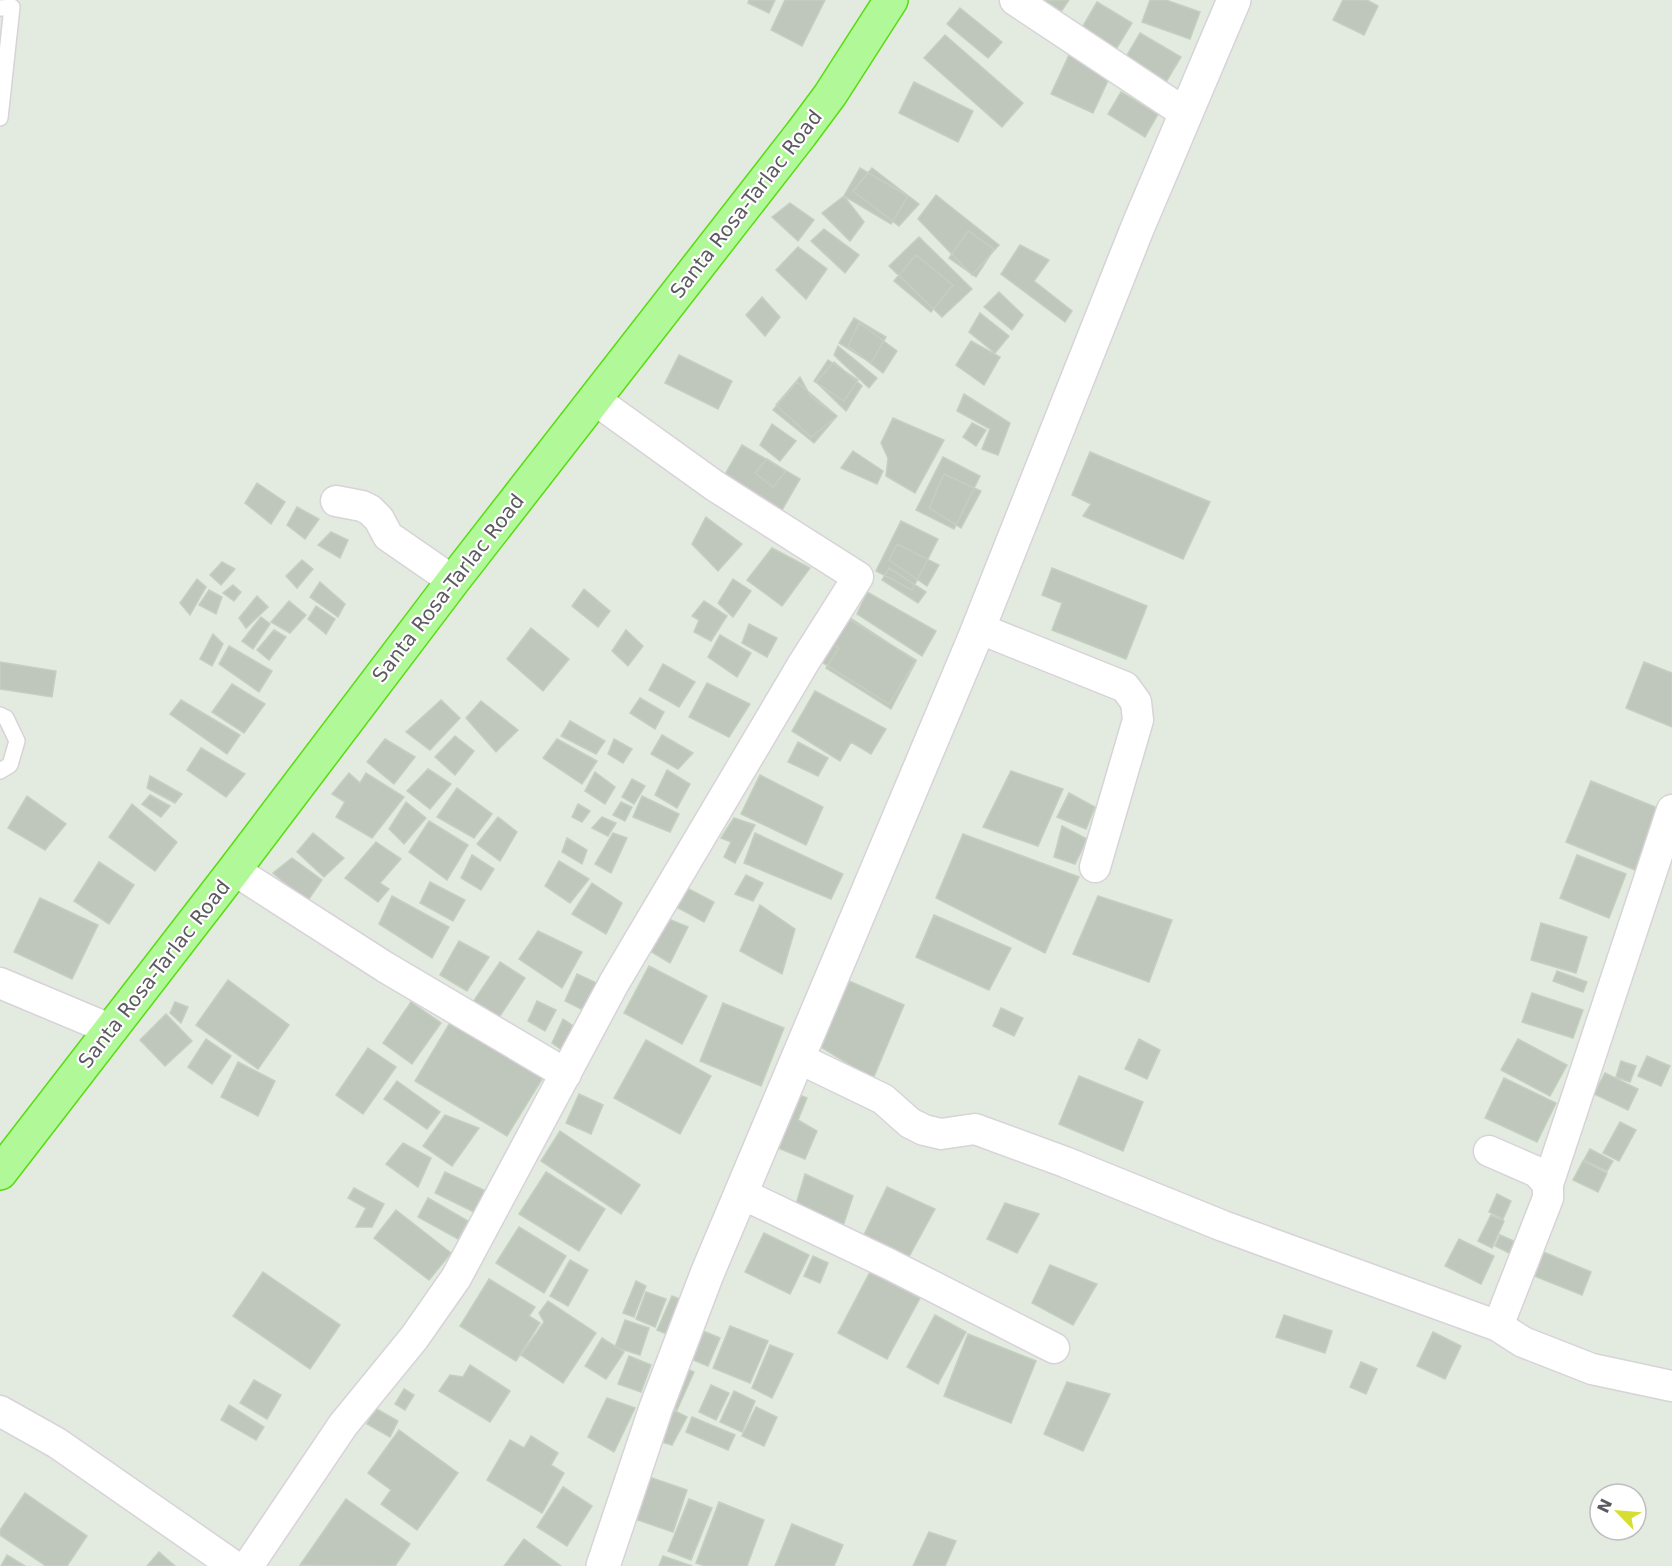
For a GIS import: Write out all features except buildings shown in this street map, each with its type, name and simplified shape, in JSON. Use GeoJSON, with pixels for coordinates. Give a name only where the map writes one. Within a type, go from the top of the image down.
{"type":"FeatureCollection","features":[{"type":"Feature","properties":{"kind":"highway","name":"Santa Rosa-Tarlac Road"},"geometry":{"type":"LineString","coordinates":[[0,1173],[112,1030],[453,581],[801,134],[830,95],[891,0]]}},
{"type":"Feature","properties":{"kind":"street"},"geometry":{"type":"LineString","coordinates":[[1015,0],[1185,113]]}},
{"type":"Feature","properties":{"kind":"street"},"geometry":{"type":"LineString","coordinates":[[603,1566],[656,1408],[740,1193],[891,839],[978,628],[1124,260],[1234,0]]}},
{"type":"Feature","properties":{"kind":"street"},"geometry":{"type":"LineString","coordinates":[[248,1566],[343,1425],[414,1338],[456,1278],[614,983],[803,664],[858,578],[715,486],[594,399]]}},
{"type":"Feature","properties":{"kind":"street"},"geometry":{"type":"LineString","coordinates":[[336,501],[370,510],[379,519],[388,536],[453,581]]}},
{"type":"Feature","properties":{"kind":"street"},"geometry":{"type":"LineString","coordinates":[[978,628],[1125,687],[1136,702],[1138,720],[1095,867]]}},
{"type":"Feature","properties":{"kind":"street"},"geometry":{"type":"LineString","coordinates":[[1498,1326],[1548,1198],[1548,1184],[1672,810]]}},
{"type":"Feature","properties":{"kind":"street"},"geometry":{"type":"LineString","coordinates":[[234,870],[385,967],[566,1074]]}},
{"type":"Feature","properties":{"kind":"street"},"geometry":{"type":"LineString","coordinates":[[0,983],[112,1030]]}},
{"type":"Feature","properties":{"kind":"street"},"geometry":{"type":"LineString","coordinates":[[798,1058],[883,1099],[910,1123],[924,1130],[941,1134],[975,1129],[1065,1162],[1234,1230],[1498,1326],[1523,1342],[1592,1369],[1672,1386]]}},
{"type":"Feature","properties":{"kind":"street"},"geometry":{"type":"LineString","coordinates":[[1489,1151],[1538,1172],[1548,1184]]}},
{"type":"Feature","properties":{"kind":"street"},"geometry":{"type":"LineString","coordinates":[[740,1193],[889,1264],[1054,1348]]}},
{"type":"Feature","properties":{"kind":"street"},"geometry":{"type":"LineString","coordinates":[[0,1411],[57,1443],[234,1566]]}},
{"type":"Feature","properties":{"kind":"lane"},"geometry":{"type":"LineString","coordinates":[[0,8],[12,7],[0,118]]}},
{"type":"Feature","properties":{"kind":"lane"},"geometry":{"type":"LineString","coordinates":[[0,715],[6,718],[17,741],[10,765],[0,771]]}}]}
